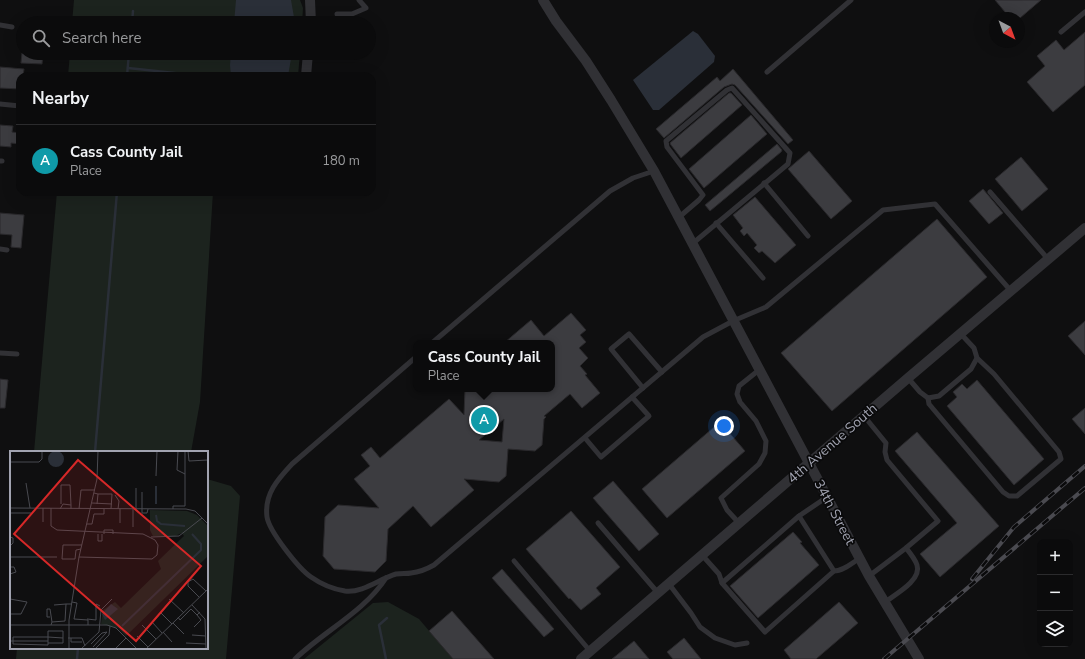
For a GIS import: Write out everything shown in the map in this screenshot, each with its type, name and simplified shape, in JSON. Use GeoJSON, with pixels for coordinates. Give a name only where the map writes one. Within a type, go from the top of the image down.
{"type":"FeatureCollection","features":[{"type":"Feature","properties":{"kind":"street"},"geometry":{"type":"LineString","coordinates":[[310,0],[311,16]]}},
{"type":"Feature","properties":{"kind":"street","name":"34th Street"},"geometry":{"type":"LineString","coordinates":[[544,0],[556,21],[604,88],[654,171],[869,576],[919,659]]}},
{"type":"Feature","properties":{"kind":"street"},"geometry":{"type":"LineString","coordinates":[[306,72],[307,60]]}},
{"type":"Feature","properties":{"kind":"street","name":"4th Avenue South"},"geometry":{"type":"LineString","coordinates":[[581,659],[960,333],[1085,228]]}},
{"type":"Feature","properties":{"kind":"lane"},"geometry":{"type":"LineString","coordinates":[[337,14],[352,14],[366,8],[359,0]]}},
{"type":"Feature","properties":{"kind":"lane"},"geometry":{"type":"LineString","coordinates":[[767,72],[851,0]]}},
{"type":"Feature","properties":{"kind":"lane"},"geometry":{"type":"LineString","coordinates":[[1062,32],[1085,12]]}},
{"type":"Feature","properties":{"kind":"lane"},"geometry":{"type":"LineString","coordinates":[[0,25],[12,26]]}},
{"type":"Feature","properties":{"kind":"lane"},"geometry":{"type":"LineString","coordinates":[[678,218],[703,195],[667,147],[666,141],[727,90],[732,88],[790,153],[788,164],[692,244]]}},
{"type":"Feature","properties":{"kind":"lane"},"geometry":{"type":"LineString","coordinates":[[0,104],[16,106]]}},
{"type":"Feature","properties":{"kind":"lane"},"geometry":{"type":"LineString","coordinates":[[436,340],[610,191],[633,178],[654,171]]}},
{"type":"Feature","properties":{"kind":"lane"},"geometry":{"type":"LineString","coordinates":[[764,183],[808,236]]}},
{"type":"Feature","properties":{"kind":"lane"},"geometry":{"type":"LineString","coordinates":[[990,192],[1048,259]]}},
{"type":"Feature","properties":{"kind":"lane"},"geometry":{"type":"LineString","coordinates":[[413,360],[292,464],[277,480],[271,491],[267,517],[270,526],[283,547],[310,577],[328,587],[346,591],[365,588],[398,573],[418,572],[434,565],[703,337],[766,306],[883,210],[935,204],[1011,291]]}},
{"type":"Feature","properties":{"kind":"lane"},"geometry":{"type":"LineString","coordinates":[[716,223],[763,278]]}},
{"type":"Feature","properties":{"kind":"lane"},"geometry":{"type":"LineString","coordinates":[[0,249],[7,250]]}},
{"type":"Feature","properties":{"kind":"lane"},"geometry":{"type":"LineString","coordinates":[[908,378],[920,392],[928,398],[929,404],[1003,492],[1009,496],[1016,496],[1061,459],[1059,452],[994,374],[977,358],[974,348],[960,333]]}},
{"type":"Feature","properties":{"kind":"lane"},"geometry":{"type":"LineString","coordinates":[[643,388],[611,350],[629,334],[662,372]]}},
{"type":"Feature","properties":{"kind":"lane"},"geometry":{"type":"LineString","coordinates":[[0,353],[18,354]]}},
{"type":"Feature","properties":{"kind":"lane"},"geometry":{"type":"LineString","coordinates":[[928,398],[939,396],[971,369],[977,358]]}},
{"type":"Feature","properties":{"kind":"lane"},"geometry":{"type":"LineString","coordinates":[[739,523],[727,510],[720,498],[759,464],[765,453],[766,441],[756,421],[740,402],[737,394],[738,386],[759,370]]}},
{"type":"Feature","properties":{"kind":"lane"},"geometry":{"type":"LineString","coordinates":[[584,438],[601,457],[649,416],[632,397]]}},
{"type":"Feature","properties":{"kind":"lane"},"geometry":{"type":"LineString","coordinates":[[864,416],[886,443],[885,452],[888,460],[938,521],[869,576]]}},
{"type":"Feature","properties":{"kind":"lane"},"geometry":{"type":"LineString","coordinates":[[722,583],[799,516],[827,497]]}},
{"type":"Feature","properties":{"kind":"lane"},"geometry":{"type":"LineString","coordinates":[[799,516],[834,571]]}},
{"type":"Feature","properties":{"kind":"lane"},"geometry":{"type":"LineString","coordinates":[[598,523],[658,593]]}},
{"type":"Feature","properties":{"kind":"lane"},"geometry":{"type":"LineString","coordinates":[[885,602],[908,585],[918,572],[917,565],[906,548]]}},
{"type":"Feature","properties":{"kind":"lane"},"geometry":{"type":"LineString","coordinates":[[702,555],[719,574],[722,583],[765,632],[834,571],[836,572],[845,568],[860,558]]}},
{"type":"Feature","properties":{"kind":"lane"},"geometry":{"type":"LineString","coordinates":[[514,561],[590,651]]}},
{"type":"Feature","properties":{"kind":"lane"},"geometry":{"type":"LineString","coordinates":[[295,659],[364,604],[379,589],[386,578]]}},
{"type":"Feature","properties":{"kind":"lane"},"geometry":{"type":"LineString","coordinates":[[669,584],[700,627],[715,638],[735,645],[747,643]]}},
{"type":"Feature","properties":{"kind":"shaded area"},"geometry":{"type":"Polygon","coordinates":[[[74,0],[300,0],[303,8],[302,16],[73,16],[74,0]]]}},
{"type":"Feature","properties":{"kind":"shaded area"},"geometry":{"type":"Polygon","coordinates":[[[236,0],[291,0],[294,16],[235,16],[236,0]]]}},
{"type":"Feature","properties":{"kind":"shaded area"},"geometry":{"type":"Polygon","coordinates":[[[693,31],[698,34],[715,56],[714,62],[659,110],[653,110],[633,80],[693,31]]]}},
{"type":"Feature","properties":{"kind":"shaded area"},"geometry":{"type":"Polygon","coordinates":[[[69,60],[299,60],[298,72],[68,72],[69,60]]]}},
{"type":"Feature","properties":{"kind":"shaded area"},"geometry":{"type":"Polygon","coordinates":[[[230,60],[291,60],[289,72],[231,72],[230,60]]]}},
{"type":"Feature","properties":{"kind":"shaded area"},"geometry":{"type":"Polygon","coordinates":[[[57,196],[213,196],[200,402],[191,451],[34,451],[57,196]]]}},
{"type":"Feature","properties":{"kind":"shaded area"},"geometry":{"type":"Polygon","coordinates":[[[208,479],[231,486],[240,496],[226,659],[16,659],[17,649],[208,649],[208,479]]]}},
{"type":"Feature","properties":{"kind":"shaded area"},"geometry":{"type":"Polygon","coordinates":[[[388,602],[419,619],[453,659],[304,659],[373,603],[388,602]]]}},
{"type":"Feature","properties":{"kind":"building"},"geometry":{"type":"Polygon","coordinates":[[[995,0],[1041,0],[1025,14],[1025,12],[1005,12],[995,0]]]}},
{"type":"Feature","properties":{"kind":"building"},"geometry":{"type":"Polygon","coordinates":[[[1085,32],[1085,85],[1053,112],[1027,82],[1045,66],[1037,56],[1056,40],[1064,50],[1085,32]]]}},
{"type":"Feature","properties":{"kind":"building"},"geometry":{"type":"Polygon","coordinates":[[[21,60],[42,60],[42,64],[21,63],[21,60]]]}},
{"type":"Feature","properties":{"kind":"building"},"geometry":{"type":"Polygon","coordinates":[[[0,67],[24,69],[24,72],[16,72],[16,89],[0,88],[0,67]]]}},
{"type":"Feature","properties":{"kind":"building"},"geometry":{"type":"Polygon","coordinates":[[[733,69],[793,140],[788,144],[735,85],[732,84],[724,87],[664,138],[656,129],[717,77],[720,81],[733,69]]]}},
{"type":"Feature","properties":{"kind":"building"},"geometry":{"type":"Polygon","coordinates":[[[729,93],[731,93],[742,105],[681,158],[670,143],[729,93]]]}},
{"type":"Feature","properties":{"kind":"building"},"geometry":{"type":"Polygon","coordinates":[[[751,115],[767,134],[704,188],[689,169],[751,115]]]}},
{"type":"Feature","properties":{"kind":"building"},"geometry":{"type":"Polygon","coordinates":[[[0,125],[13,126],[12,132],[16,132],[16,144],[11,143],[11,147],[0,146],[0,125]]]}},
{"type":"Feature","properties":{"kind":"building"},"geometry":{"type":"Polygon","coordinates":[[[777,144],[782,150],[781,152],[710,211],[705,205],[777,144]]]}},
{"type":"Feature","properties":{"kind":"building"},"geometry":{"type":"Polygon","coordinates":[[[809,151],[852,201],[831,219],[788,169],[809,151]]]}},
{"type":"Feature","properties":{"kind":"building"},"geometry":{"type":"Polygon","coordinates":[[[1021,157],[1048,189],[1022,211],[995,179],[1021,157]]]}},
{"type":"Feature","properties":{"kind":"building"},"geometry":{"type":"Polygon","coordinates":[[[983,189],[1003,213],[989,224],[969,201],[983,189]]]}},
{"type":"Feature","properties":{"kind":"building"},"geometry":{"type":"Polygon","coordinates":[[[755,197],[796,245],[775,263],[762,251],[759,253],[754,248],[757,245],[747,233],[744,236],[740,231],[743,228],[733,215],[755,197]]]}},
{"type":"Feature","properties":{"kind":"building"},"geometry":{"type":"Polygon","coordinates":[[[0,213],[24,215],[21,248],[11,247],[12,235],[0,234],[0,213]]]}},
{"type":"Feature","properties":{"kind":"building"},"geometry":{"type":"Polygon","coordinates":[[[937,219],[987,277],[832,411],[781,353],[937,219]]]}},
{"type":"Feature","properties":{"kind":"building"},"geometry":{"type":"Polygon","coordinates":[[[571,313],[586,330],[580,335],[586,342],[579,348],[588,358],[580,366],[587,374],[585,375],[600,393],[582,408],[570,394],[544,416],[546,417],[544,419],[542,445],[535,451],[508,449],[506,476],[499,482],[464,479],[474,490],[431,527],[413,506],[388,529],[386,561],[375,572],[334,569],[323,556],[325,517],[338,505],[379,508],[354,479],[370,466],[361,455],[371,447],[380,458],[449,399],[464,415],[465,392],[555,392],[555,340],[508,340],[531,320],[544,336],[571,313]],[[504,419],[479,440],[502,442],[504,419]]]}},
{"type":"Feature","properties":{"kind":"building"},"geometry":{"type":"Polygon","coordinates":[[[1085,321],[1085,355],[1068,336],[1085,321]]]}},
{"type":"Feature","properties":{"kind":"building"},"geometry":{"type":"Polygon","coordinates":[[[0,379],[8,380],[5,408],[0,408],[0,379]]]}},
{"type":"Feature","properties":{"kind":"building"},"geometry":{"type":"Polygon","coordinates":[[[977,380],[1044,459],[1014,485],[947,406],[957,397],[953,392],[962,384],[967,389],[977,380]]]}},
{"type":"Feature","properties":{"kind":"building"},"geometry":{"type":"Polygon","coordinates":[[[1085,408],[1085,434],[1072,419],[1085,408]]]}},
{"type":"Feature","properties":{"kind":"building"},"geometry":{"type":"Polygon","coordinates":[[[720,422],[745,451],[667,518],[642,489],[720,422]]]}},
{"type":"Feature","properties":{"kind":"building"},"geometry":{"type":"Polygon","coordinates":[[[917,432],[999,526],[940,577],[920,554],[957,523],[895,451],[917,432]]]}},
{"type":"Feature","properties":{"kind":"building"},"geometry":{"type":"Polygon","coordinates":[[[613,481],[659,534],[639,551],[593,498],[613,481]]]}},
{"type":"Feature","properties":{"kind":"building"},"geometry":{"type":"Polygon","coordinates":[[[571,511],[620,567],[596,588],[601,594],[581,610],[570,598],[569,599],[526,549],[571,511]]]}},
{"type":"Feature","properties":{"kind":"building"},"geometry":{"type":"Polygon","coordinates":[[[793,532],[802,542],[800,543],[819,565],[758,618],[730,586],[793,532]]]}},
{"type":"Feature","properties":{"kind":"building"},"geometry":{"type":"Polygon","coordinates":[[[502,569],[554,629],[544,637],[492,578],[502,569]]]}},
{"type":"Feature","properties":{"kind":"building"},"geometry":{"type":"Polygon","coordinates":[[[839,602],[858,623],[816,659],[791,659],[784,650],[839,602]]]}},
{"type":"Feature","properties":{"kind":"building"},"geometry":{"type":"Polygon","coordinates":[[[452,611],[494,659],[453,659],[429,631],[452,611]]]}},
{"type":"Feature","properties":{"kind":"building"},"geometry":{"type":"Polygon","coordinates":[[[684,638],[701,659],[673,659],[667,652],[684,638]]]}},
{"type":"Feature","properties":{"kind":"building"},"geometry":{"type":"Polygon","coordinates":[[[634,641],[649,659],[612,659],[634,641]]]}},
{"type":"Feature","properties":{"kind":"waterway"},"geometry":{"type":"LineString","coordinates":[[133,11],[133,16]]}},
{"type":"Feature","properties":{"kind":"waterway"},"geometry":{"type":"LineString","coordinates":[[127,72],[128,60]]}},
{"type":"Feature","properties":{"kind":"waterway"},"geometry":{"type":"LineString","coordinates":[[128,68],[165,72]]}},
{"type":"Feature","properties":{"kind":"waterway"},"geometry":{"type":"LineString","coordinates":[[95,451],[117,196]]}},
{"type":"Feature","properties":{"kind":"waterway"},"geometry":{"type":"LineString","coordinates":[[386,659],[379,625],[387,618]]}},
{"type":"Feature","properties":{"kind":"waterway"},"geometry":{"type":"LineString","coordinates":[[77,659],[78,649]]}},
{"type":"Feature","properties":{"kind":"railway"},"geometry":{"type":"LineString","coordinates":[[972,579],[1014,527],[1085,466]]}},
{"type":"Feature","properties":{"kind":"railway"},"geometry":{"type":"LineString","coordinates":[[884,659],[1085,488]]}},
{"type":"Feature","properties":{"kind":"place","name":"Cass County Jail"},"geometry":{"type":"Point","coordinates":[484,420]}}]}
